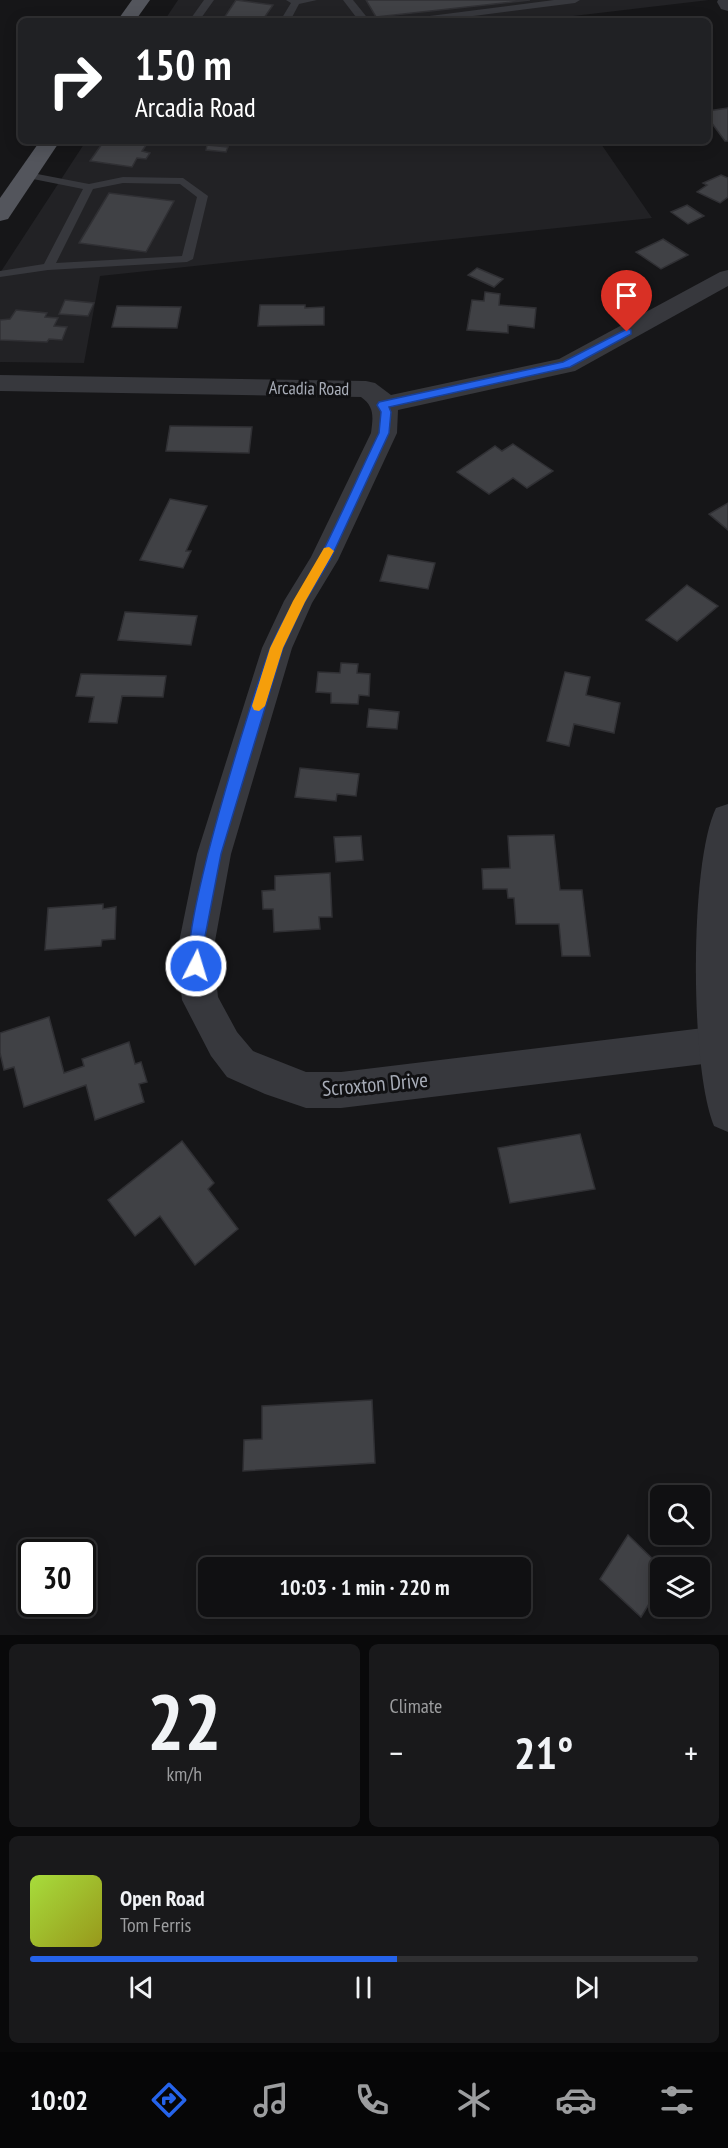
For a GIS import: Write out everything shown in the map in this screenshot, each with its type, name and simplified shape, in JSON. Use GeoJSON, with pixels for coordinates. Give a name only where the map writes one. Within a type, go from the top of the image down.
{"type":"FeatureCollection","features":[{"type":"Feature","properties":{"kind":"main road"},"geometry":{"type":"LineString","coordinates":[[132,18],[148,9]]}},
{"type":"Feature","properties":{"kind":"main road"},"geometry":{"type":"LineString","coordinates":[[0,214],[48,144]]}},
{"type":"Feature","properties":{"kind":"street"},"geometry":{"type":"LineString","coordinates":[[382,405],[566,365],[728,277]]}},
{"type":"Feature","properties":{"kind":"street","name":"Arcadia Road"},"geometry":{"type":"LineString","coordinates":[[0,383],[366,389],[380,398],[382,405]]}},
{"type":"Feature","properties":{"kind":"street","name":"Scroxton Drive"},"geometry":{"type":"LineString","coordinates":[[382,405],[386,412],[384,433],[324,560],[299,601],[277,648],[214,854],[195,952],[200,1000],[207,1014],[224,1044],[240,1064],[306,1090],[341,1090],[405,1083],[723,1043]]}},
{"type":"Feature","properties":{"kind":"street"},"geometry":{"type":"LineString","coordinates":[[728,818],[717,892],[716,966],[728,1113]]}},
{"type":"Feature","properties":{"kind":"lane"},"geometry":{"type":"LineString","coordinates":[[196,18],[209,0]]}},
{"type":"Feature","properties":{"kind":"lane"},"geometry":{"type":"LineString","coordinates":[[286,18],[293,1],[312,0]]}},
{"type":"Feature","properties":{"kind":"lane"},"geometry":{"type":"LineString","coordinates":[[348,0],[362,18]]}},
{"type":"Feature","properties":{"kind":"lane"},"geometry":{"type":"LineString","coordinates":[[437,18],[575,0]]}},
{"type":"Feature","properties":{"kind":"lane"},"geometry":{"type":"LineString","coordinates":[[0,274],[48,267],[187,259],[203,196],[183,181],[123,180],[89,187],[27,175]]}},
{"type":"Feature","properties":{"kind":"lane"},"geometry":{"type":"LineString","coordinates":[[48,267],[89,187]]}},
{"type":"Feature","properties":{"kind":"shaded area"},"geometry":{"type":"Polygon","coordinates":[[[178,0],[709,0],[556,18],[166,18],[178,0]]]}},
{"type":"Feature","properties":{"kind":"shaded area"},"geometry":{"type":"Polygon","coordinates":[[[84,144],[601,144],[652,218],[100,276],[84,363],[0,362],[0,273],[84,144]]]}},
{"type":"Feature","properties":{"kind":"building"},"geometry":{"type":"Polygon","coordinates":[[[236,0],[273,5],[264,18],[224,18],[236,0]]]}},
{"type":"Feature","properties":{"kind":"building"},"geometry":{"type":"Polygon","coordinates":[[[366,0],[530,0],[376,17],[366,0]]]}},
{"type":"Feature","properties":{"kind":"building"},"geometry":{"type":"Polygon","coordinates":[[[728,108],[728,141],[725,141],[711,122],[711,111],[728,108]]]}},
{"type":"Feature","properties":{"kind":"building"},"geometry":{"type":"Polygon","coordinates":[[[102,144],[147,144],[142,151],[150,153],[146,159],[137,158],[132,167],[90,161],[102,144]]]}},
{"type":"Feature","properties":{"kind":"building"},"geometry":{"type":"Polygon","coordinates":[[[207,145],[228,147],[226,152],[206,150],[207,145]]]}},
{"type":"Feature","properties":{"kind":"building"},"geometry":{"type":"Polygon","coordinates":[[[721,175],[728,178],[728,197],[720,203],[697,192],[707,185],[703,183],[721,175]]]}},
{"type":"Feature","properties":{"kind":"building"},"geometry":{"type":"Polygon","coordinates":[[[109,193],[174,201],[146,252],[79,243],[109,193]]]}},
{"type":"Feature","properties":{"kind":"building"},"geometry":{"type":"Polygon","coordinates":[[[687,205],[704,216],[688,224],[671,212],[687,205]]]}},
{"type":"Feature","properties":{"kind":"building"},"geometry":{"type":"Polygon","coordinates":[[[663,239],[688,255],[661,269],[636,252],[663,239]]]}},
{"type":"Feature","properties":{"kind":"building"},"geometry":{"type":"Polygon","coordinates":[[[477,268],[503,279],[494,287],[468,275],[477,268]]]}},
{"type":"Feature","properties":{"kind":"building"},"geometry":{"type":"Polygon","coordinates":[[[485,292],[500,294],[499,305],[536,308],[534,328],[508,325],[508,333],[467,330],[472,300],[484,301],[485,292]]]}},
{"type":"Feature","properties":{"kind":"building"},"geometry":{"type":"Polygon","coordinates":[[[65,300],[94,303],[88,316],[59,314],[65,300]]]}},
{"type":"Feature","properties":{"kind":"building"},"geometry":{"type":"Polygon","coordinates":[[[260,305],[324,307],[324,325],[258,326],[260,305]]]}},
{"type":"Feature","properties":{"kind":"building"},"geometry":{"type":"Polygon","coordinates":[[[117,306],[181,307],[177,328],[112,327],[117,306]]]}},
{"type":"Feature","properties":{"kind":"building"},"geometry":{"type":"Polygon","coordinates":[[[16,310],[47,313],[45,317],[58,318],[54,326],[67,327],[62,340],[49,339],[47,342],[0,340],[0,320],[10,319],[16,310]]]}},
{"type":"Feature","properties":{"kind":"building"},"geometry":{"type":"Polygon","coordinates":[[[170,426],[252,427],[249,453],[166,451],[170,426]]]}},
{"type":"Feature","properties":{"kind":"building"},"geometry":{"type":"Polygon","coordinates":[[[513,444],[553,471],[527,488],[513,478],[489,494],[457,472],[495,446],[502,451],[513,444]]]}},
{"type":"Feature","properties":{"kind":"building"},"geometry":{"type":"Polygon","coordinates":[[[170,499],[207,506],[186,551],[191,551],[183,568],[140,560],[170,499]]]}},
{"type":"Feature","properties":{"kind":"building"},"geometry":{"type":"Polygon","coordinates":[[[728,503],[728,530],[709,514],[728,503]]]}},
{"type":"Feature","properties":{"kind":"building"},"geometry":{"type":"Polygon","coordinates":[[[388,555],[435,563],[428,589],[380,581],[388,555]]]}},
{"type":"Feature","properties":{"kind":"building"},"geometry":{"type":"Polygon","coordinates":[[[687,585],[718,606],[677,641],[646,620],[687,585]]]}},
{"type":"Feature","properties":{"kind":"building"},"geometry":{"type":"Polygon","coordinates":[[[125,612],[197,616],[191,645],[118,640],[125,612]]]}},
{"type":"Feature","properties":{"kind":"building"},"geometry":{"type":"Polygon","coordinates":[[[341,663],[358,664],[357,673],[370,674],[369,696],[359,695],[358,704],[331,703],[331,693],[316,692],[318,672],[340,673],[341,663]]]}},
{"type":"Feature","properties":{"kind":"building"},"geometry":{"type":"Polygon","coordinates":[[[565,672],[590,677],[586,695],[620,703],[614,733],[574,724],[569,746],[547,741],[565,672]]]}},
{"type":"Feature","properties":{"kind":"building"},"geometry":{"type":"Polygon","coordinates":[[[81,674],[166,676],[163,697],[122,696],[117,723],[89,722],[94,697],[76,696],[81,674]]]}},
{"type":"Feature","properties":{"kind":"building"},"geometry":{"type":"Polygon","coordinates":[[[369,709],[399,712],[397,729],[367,727],[369,709]]]}},
{"type":"Feature","properties":{"kind":"building"},"geometry":{"type":"Polygon","coordinates":[[[300,768],[359,774],[356,796],[337,794],[336,801],[295,797],[300,768]]]}},
{"type":"Feature","properties":{"kind":"building"},"geometry":{"type":"Polygon","coordinates":[[[554,835],[560,890],[582,890],[590,956],[562,956],[559,924],[516,924],[514,898],[508,898],[507,889],[483,889],[482,869],[510,868],[508,836],[554,835]]]}},
{"type":"Feature","properties":{"kind":"building"},"geometry":{"type":"Polygon","coordinates":[[[361,836],[363,860],[336,862],[334,837],[361,836]]]}},
{"type":"Feature","properties":{"kind":"building"},"geometry":{"type":"Polygon","coordinates":[[[330,873],[332,917],[319,917],[320,929],[274,932],[273,909],[263,909],[262,891],[275,890],[275,876],[330,873]]]}},
{"type":"Feature","properties":{"kind":"building"},"geometry":{"type":"Polygon","coordinates":[[[103,904],[103,909],[116,907],[115,939],[102,940],[101,946],[45,950],[48,908],[103,904]]]}},
{"type":"Feature","properties":{"kind":"building"},"geometry":{"type":"Polygon","coordinates":[[[49,1017],[64,1073],[84,1066],[82,1059],[129,1042],[135,1064],[141,1062],[147,1082],[139,1084],[144,1102],[95,1120],[86,1085],[24,1107],[14,1067],[4,1070],[0,1053],[0,1033],[49,1017]]]}},
{"type":"Feature","properties":{"kind":"building"},"geometry":{"type":"Polygon","coordinates":[[[580,1134],[595,1189],[510,1203],[498,1148],[580,1134]]]}},
{"type":"Feature","properties":{"kind":"building"},"geometry":{"type":"Polygon","coordinates":[[[182,1141],[214,1183],[208,1189],[238,1229],[195,1265],[160,1216],[135,1236],[108,1200],[182,1141]]]}},
{"type":"Feature","properties":{"kind":"building"},"geometry":{"type":"Polygon","coordinates":[[[372,1400],[375,1463],[243,1471],[244,1440],[262,1439],[262,1406],[372,1400]]]}},
{"type":"Feature","properties":{"kind":"building"},"geometry":{"type":"Polygon","coordinates":[[[628,1535],[651,1557],[650,1602],[641,1617],[600,1579],[628,1535]]]}},
{"type":"Feature","properties":{"kind":"slow traffic"},"geometry":{"type":"LineString","coordinates":[[259,706],[277,648],[299,601],[329,551]]}},
{"type":"Feature","properties":{"kind":"route"},"geometry":{"type":"LineString","coordinates":[[196,966],[195,952],[214,854],[277,648],[299,601],[324,560],[384,433],[386,412],[382,405],[566,365],[627,332]]}}]}
